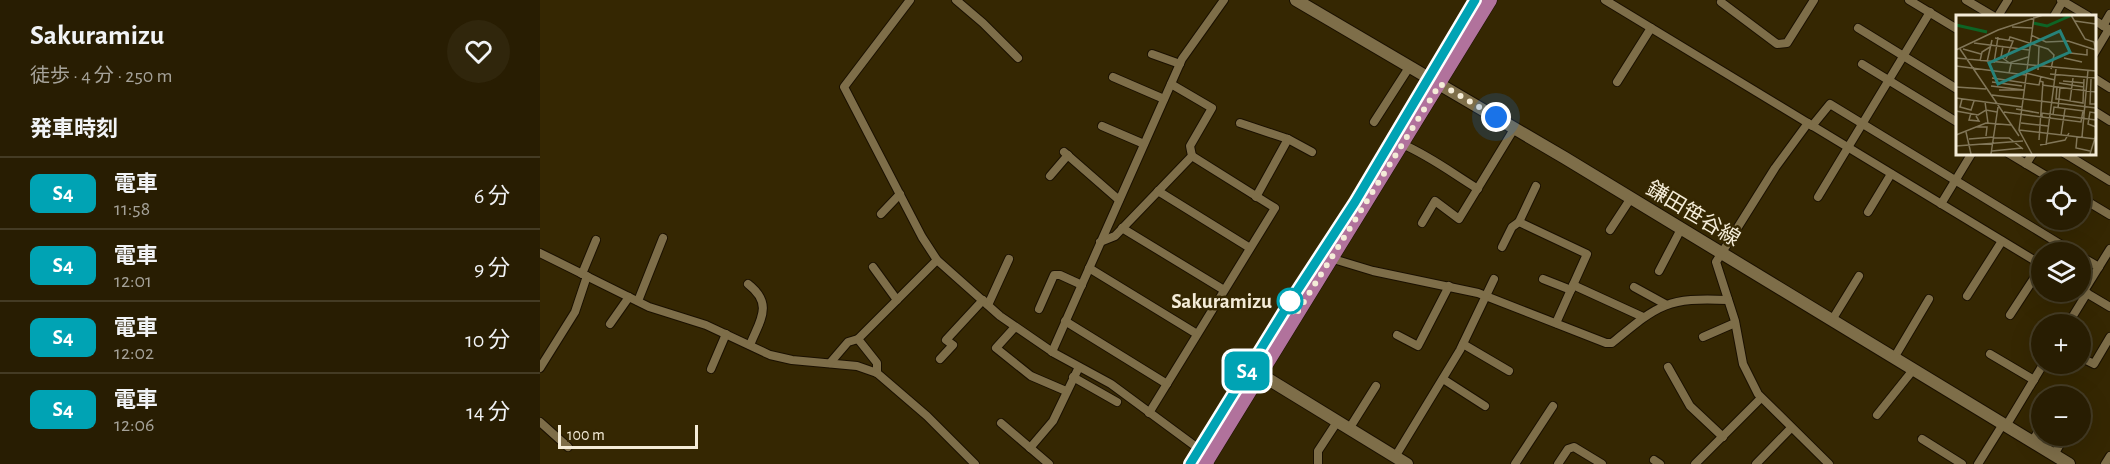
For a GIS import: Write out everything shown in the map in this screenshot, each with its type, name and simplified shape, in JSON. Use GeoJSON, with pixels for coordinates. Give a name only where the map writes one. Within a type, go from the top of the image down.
{"type":"FeatureCollection","features":[{"type":"Feature","properties":{"kind":"main road"},"geometry":{"type":"LineString","coordinates":[[1208,462],[1330,258],[1490,0]]}},
{"type":"Feature","properties":{"kind":"street"},"geometry":{"type":"LineString","coordinates":[[910,0],[844,87],[937,260],[1016,327],[1052,352],[1111,384],[1199,449],[1208,462]]}},
{"type":"Feature","properties":{"kind":"street"},"geometry":{"type":"LineString","coordinates":[[956,0],[984,22],[1018,58]]}},
{"type":"Feature","properties":{"kind":"street"},"geometry":{"type":"LineString","coordinates":[[1052,352],[1180,64],[1224,0]]}},
{"type":"Feature","properties":{"kind":"street","name":"鎌田笹谷線"},"geometry":{"type":"LineString","coordinates":[[1296,0],[1631,198],[2031,441]]}},
{"type":"Feature","properties":{"kind":"street"},"geometry":{"type":"LineString","coordinates":[[1721,2],[1777,44],[1788,43],[1814,0]]}},
{"type":"Feature","properties":{"kind":"street"},"geometry":{"type":"LineString","coordinates":[[1910,0],[1956,28]]}},
{"type":"Feature","properties":{"kind":"street"},"geometry":{"type":"LineString","coordinates":[[1966,0],[1994,15]]}},
{"type":"Feature","properties":{"kind":"street"},"geometry":{"type":"LineString","coordinates":[[1997,15],[2008,0]]}},
{"type":"Feature","properties":{"kind":"street"},"geometry":{"type":"LineString","coordinates":[[1608,1],[2031,258]]}},
{"type":"Feature","properties":{"kind":"street"},"geometry":{"type":"LineString","coordinates":[[2055,15],[2062,1],[2086,15]]}},
{"type":"Feature","properties":{"kind":"street"},"geometry":{"type":"LineString","coordinates":[[1818,197],[1930,12]]}},
{"type":"Feature","properties":{"kind":"street"},"geometry":{"type":"LineString","coordinates":[[2095,52],[2107,28],[2110,14]]}},
{"type":"Feature","properties":{"kind":"street"},"geometry":{"type":"LineString","coordinates":[[1617,82],[1651,28]]}},
{"type":"Feature","properties":{"kind":"street"},"geometry":{"type":"LineString","coordinates":[[1858,28],[1956,88]]}},
{"type":"Feature","properties":{"kind":"street"},"geometry":{"type":"LineString","coordinates":[[1152,54],[1180,64]]}},
{"type":"Feature","properties":{"kind":"street"},"geometry":{"type":"LineString","coordinates":[[1862,64],[1956,121]]}},
{"type":"Feature","properties":{"kind":"street"},"geometry":{"type":"LineString","coordinates":[[1374,122],[1410,66]]}},
{"type":"Feature","properties":{"kind":"street"},"geometry":{"type":"LineString","coordinates":[[1113,77],[1164,99]]}},
{"type":"Feature","properties":{"kind":"street"},"geometry":{"type":"LineString","coordinates":[[2095,79],[2110,88]]}},
{"type":"Feature","properties":{"kind":"street"},"geometry":{"type":"LineString","coordinates":[[1149,413],[1275,208],[1192,156],[1190,146],[1212,108],[1171,84]]}},
{"type":"Feature","properties":{"kind":"street"},"geometry":{"type":"LineString","coordinates":[[1829,464],[1761,398],[1743,364],[1736,323],[1716,262],[1810,124],[1830,104],[2057,242]]}},
{"type":"Feature","properties":{"kind":"street"},"geometry":{"type":"LineString","coordinates":[[2095,112],[2110,121]]}},
{"type":"Feature","properties":{"kind":"street"},"geometry":{"type":"LineString","coordinates":[[1240,123],[1288,139],[1312,152]]}},
{"type":"Feature","properties":{"kind":"street"},"geometry":{"type":"LineString","coordinates":[[1102,126],[1144,144]]}},
{"type":"Feature","properties":{"kind":"street"},"geometry":{"type":"LineString","coordinates":[[1422,223],[1435,201],[1460,219],[1514,129]]}},
{"type":"Feature","properties":{"kind":"street"},"geometry":{"type":"LineString","coordinates":[[1256,197],[1288,139]]}},
{"type":"Feature","properties":{"kind":"street"},"geometry":{"type":"LineString","coordinates":[[1402,144],[1427,154],[1443,168],[1478,189]]}},
{"type":"Feature","properties":{"kind":"street"},"geometry":{"type":"LineString","coordinates":[[1050,176],[1066,153],[1119,201]]}},
{"type":"Feature","properties":{"kind":"street"},"geometry":{"type":"LineString","coordinates":[[1941,204],[1971,154]]}},
{"type":"Feature","properties":{"kind":"street"},"geometry":{"type":"LineString","coordinates":[[2010,154],[2036,170]]}},
{"type":"Feature","properties":{"kind":"street"},"geometry":{"type":"LineString","coordinates":[[2026,164],[2032,154]]}},
{"type":"Feature","properties":{"kind":"street"},"geometry":{"type":"LineString","coordinates":[[2066,154],[2110,181]]}},
{"type":"Feature","properties":{"kind":"street"},"geometry":{"type":"LineString","coordinates":[[1100,242],[1115,236],[1192,156]]}},
{"type":"Feature","properties":{"kind":"street"},"geometry":{"type":"LineString","coordinates":[[1868,212],[1891,174]]}},
{"type":"Feature","properties":{"kind":"street"},"geometry":{"type":"LineString","coordinates":[[1502,248],[1512,226],[1519,222],[1536,186]]}},
{"type":"Feature","properties":{"kind":"street"},"geometry":{"type":"LineString","coordinates":[[1158,191],[1250,249]]}},
{"type":"Feature","properties":{"kind":"street"},"geometry":{"type":"LineString","coordinates":[[881,214],[900,194]]}},
{"type":"Feature","properties":{"kind":"street"},"geometry":{"type":"LineString","coordinates":[[1610,230],[1631,198]]}},
{"type":"Feature","properties":{"kind":"street"},"geometry":{"type":"LineString","coordinates":[[2091,203],[2110,214]]}},
{"type":"Feature","properties":{"kind":"street"},"geometry":{"type":"LineString","coordinates":[[1519,222],[1587,254],[1556,324]]}},
{"type":"Feature","properties":{"kind":"street"},"geometry":{"type":"LineString","coordinates":[[1122,228],[1224,290]]}},
{"type":"Feature","properties":{"kind":"street"},"geometry":{"type":"LineString","coordinates":[[1659,272],[1681,229]]}},
{"type":"Feature","properties":{"kind":"street"},"geometry":{"type":"LineString","coordinates":[[638,301],[663,238]]}},
{"type":"Feature","properties":{"kind":"street"},"geometry":{"type":"LineString","coordinates":[[540,368],[575,312],[596,240]]}},
{"type":"Feature","properties":{"kind":"street"},"geometry":{"type":"LineString","coordinates":[[1967,297],[2002,241]]}},
{"type":"Feature","properties":{"kind":"street"},"geometry":{"type":"LineString","coordinates":[[2091,280],[2110,249]]}},
{"type":"Feature","properties":{"kind":"street"},"geometry":{"type":"LineString","coordinates":[[540,253],[638,301],[726,334],[770,355],[792,360],[857,366],[877,373],[909,400],[975,464]]}},
{"type":"Feature","properties":{"kind":"street"},"geometry":{"type":"LineString","coordinates":[[1330,258],[1373,271],[1486,296],[1606,343],[1612,343],[1643,317],[1665,304],[1702,299],[1728,300]]}},
{"type":"Feature","properties":{"kind":"street"},"geometry":{"type":"LineString","coordinates":[[940,359],[953,345],[946,340],[985,303],[1009,259]]}},
{"type":"Feature","properties":{"kind":"street"},"geometry":{"type":"LineString","coordinates":[[830,363],[848,342],[858,339],[937,260]]}},
{"type":"Feature","properties":{"kind":"street"},"geometry":{"type":"LineString","coordinates":[[2091,262],[2099,267]]}},
{"type":"Feature","properties":{"kind":"street"},"geometry":{"type":"LineString","coordinates":[[873,267],[897,300]]}},
{"type":"Feature","properties":{"kind":"street"},"geometry":{"type":"LineString","coordinates":[[1089,268],[1197,334]]}},
{"type":"Feature","properties":{"kind":"street"},"geometry":{"type":"LineString","coordinates":[[1039,309],[1054,275],[1060,275],[1082,285]]}},
{"type":"Feature","properties":{"kind":"street"},"geometry":{"type":"LineString","coordinates":[[1832,320],[1859,276]]}},
{"type":"Feature","properties":{"kind":"street"},"geometry":{"type":"LineString","coordinates":[[1260,374],[1402,462],[1494,279]]}},
{"type":"Feature","properties":{"kind":"street"},"geometry":{"type":"LineString","coordinates":[[1543,279],[1572,288],[1643,317]]}},
{"type":"Feature","properties":{"kind":"street"},"geometry":{"type":"LineString","coordinates":[[2010,315],[2031,282]]}},
{"type":"Feature","properties":{"kind":"street"},"geometry":{"type":"LineString","coordinates":[[748,284],[760,294],[764,308],[750,345]]}},
{"type":"Feature","properties":{"kind":"street"},"geometry":{"type":"LineString","coordinates":[[1397,335],[1418,346],[1449,286]]}},
{"type":"Feature","properties":{"kind":"street"},"geometry":{"type":"LineString","coordinates":[[1634,287],[1665,304]]}},
{"type":"Feature","properties":{"kind":"street"},"geometry":{"type":"LineString","coordinates":[[2091,295],[2110,307]]}},
{"type":"Feature","properties":{"kind":"street"},"geometry":{"type":"LineString","coordinates":[[610,324],[629,297]]}},
{"type":"Feature","properties":{"kind":"street"},"geometry":{"type":"LineString","coordinates":[[1894,358],[1929,299]]}},
{"type":"Feature","properties":{"kind":"street"},"geometry":{"type":"LineString","coordinates":[[1065,321],[1167,384]]}},
{"type":"Feature","properties":{"kind":"street"},"geometry":{"type":"LineString","coordinates":[[1703,337],[1736,323]]}},
{"type":"Feature","properties":{"kind":"street"},"geometry":{"type":"LineString","coordinates":[[1016,327],[996,348],[1031,376],[1066,392]]}},
{"type":"Feature","properties":{"kind":"street"},"geometry":{"type":"LineString","coordinates":[[711,369],[726,334]]}},
{"type":"Feature","properties":{"kind":"street"},"geometry":{"type":"LineString","coordinates":[[2091,362],[2094,364],[2110,337]]}},
{"type":"Feature","properties":{"kind":"street"},"geometry":{"type":"LineString","coordinates":[[858,339],[877,363],[877,373]]}},
{"type":"Feature","properties":{"kind":"street"},"geometry":{"type":"LineString","coordinates":[[1463,344],[1509,371]]}},
{"type":"Feature","properties":{"kind":"street"},"geometry":{"type":"LineString","coordinates":[[1989,354],[2034,380]]}},
{"type":"Feature","properties":{"kind":"street"},"geometry":{"type":"LineString","coordinates":[[1030,448],[1053,421],[1079,367]]}},
{"type":"Feature","properties":{"kind":"street"},"geometry":{"type":"LineString","coordinates":[[1668,367],[1690,406],[1723,437]]}},
{"type":"Feature","properties":{"kind":"street"},"geometry":{"type":"LineString","coordinates":[[1877,415],[1913,370]]}},
{"type":"Feature","properties":{"kind":"street"},"geometry":{"type":"LineString","coordinates":[[1978,464],[2038,374]]}},
{"type":"Feature","properties":{"kind":"street"},"geometry":{"type":"LineString","coordinates":[[1073,378],[1117,402]]}},
{"type":"Feature","properties":{"kind":"street"},"geometry":{"type":"LineString","coordinates":[[1443,379],[1485,406]]}},
{"type":"Feature","properties":{"kind":"street"},"geometry":{"type":"LineString","coordinates":[[1349,429],[1376,386]]}},
{"type":"Feature","properties":{"kind":"street"},"geometry":{"type":"LineString","coordinates":[[1697,463],[1761,398]]}},
{"type":"Feature","properties":{"kind":"street"},"geometry":{"type":"LineString","coordinates":[[1515,464],[1553,406]]}},
{"type":"Feature","properties":{"kind":"street"},"geometry":{"type":"LineString","coordinates":[[540,422],[568,447]]}},
{"type":"Feature","properties":{"kind":"street"},"geometry":{"type":"LineString","coordinates":[[1318,464],[1318,451],[1337,422]]}},
{"type":"Feature","properties":{"kind":"street"},"geometry":{"type":"LineString","coordinates":[[1001,423],[1048,464]]}},
{"type":"Feature","properties":{"kind":"street"},"geometry":{"type":"LineString","coordinates":[[1756,464],[1791,428]]}},
{"type":"Feature","properties":{"kind":"street"},"geometry":{"type":"LineString","coordinates":[[1922,440],[1962,464]]}},
{"type":"Feature","properties":{"kind":"street","name":"鎌田笹谷線"},"geometry":{"type":"LineString","coordinates":[[2039,446],[2069,464]]}},
{"type":"Feature","properties":{"kind":"street"},"geometry":{"type":"LineString","coordinates":[[2054,455],[2059,446]]}},
{"type":"Feature","properties":{"kind":"street"},"geometry":{"type":"LineString","coordinates":[[1558,464],[1569,449],[1574,447],[1602,464]]}},
{"type":"Feature","properties":{"kind":"street"},"geometry":{"type":"LineString","coordinates":[[2105,464],[2110,456]]}},
{"type":"Feature","properties":{"kind":"railway"},"geometry":{"type":"LineString","coordinates":[[1190,464],[1293,297],[1355,202],[1475,0]]}},
{"type":"Feature","properties":{"kind":"train","name":"S4"},"geometry":{"type":"LineString","coordinates":[[1190,464],[1293,297],[1355,202],[1475,0]]}},
{"type":"Feature","properties":{"kind":"place","name":"Sakuramizu"},"geometry":{"type":"Point","coordinates":[1290,301]}},
{"type":"Feature","properties":{"kind":"route"},"geometry":{"type":"LineString","coordinates":[[1290,301],[1295,316],[1440,84],[1496,117]]}}]}
